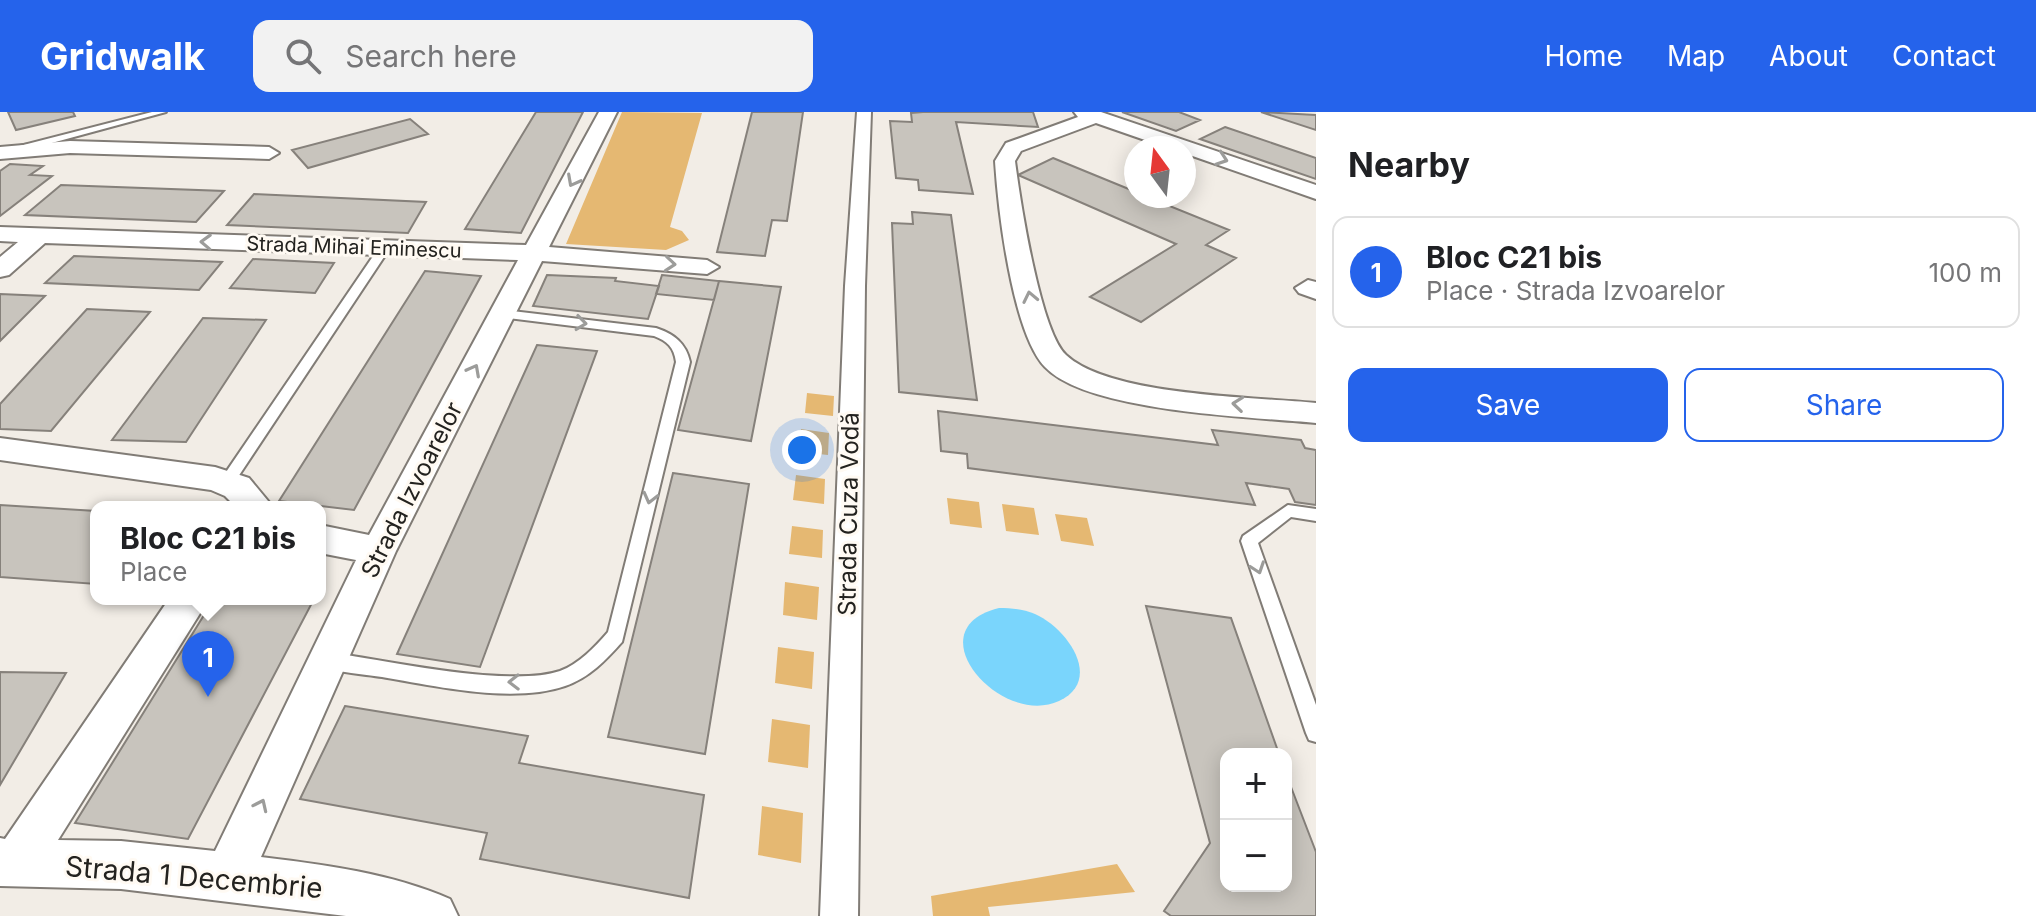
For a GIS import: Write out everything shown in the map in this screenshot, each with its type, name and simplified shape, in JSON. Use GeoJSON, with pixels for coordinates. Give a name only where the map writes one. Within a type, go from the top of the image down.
{"type":"FeatureCollection","features":[{"type":"Feature","properties":{"kind":"street","name":"Strada Izvoarelor"},"geometry":{"type":"LineString","coordinates":[[228,876],[378,551],[608,112]]}},
{"type":"Feature","properties":{"kind":"street","name":"Strada Cuza Vodă"},"geometry":{"type":"LineString","coordinates":[[839,916],[855,286],[864,112]]}},
{"type":"Feature","properties":{"kind":"street"},"geometry":{"type":"LineString","coordinates":[[1316,192],[1089,115],[1013,147],[1005,161],[1034,315],[1048,352],[1064,368],[1095,383],[1160,396],[1316,413]]}},
{"type":"Feature","properties":{"kind":"street"},"geometry":{"type":"LineString","coordinates":[[0,153],[70,147],[269,153]]}},
{"type":"Feature","properties":{"kind":"street","name":"Strada Mihai Eminescu"},"geometry":{"type":"LineString","coordinates":[[0,234],[536,253],[707,267]]}},
{"type":"Feature","properties":{"kind":"street"},"geometry":{"type":"LineString","coordinates":[[0,270],[39,236]]}},
{"type":"Feature","properties":{"kind":"street"},"geometry":{"type":"LineString","coordinates":[[0,449],[185,472],[227,482],[248,501]]}},
{"type":"Feature","properties":{"kind":"street"},"geometry":{"type":"LineString","coordinates":[[326,540],[378,551]]}},
{"type":"Feature","properties":{"kind":"street"},"geometry":{"type":"LineString","coordinates":[[9,862],[186,605]]}},
{"type":"Feature","properties":{"kind":"street","name":"Strada 1 Decembrie"},"geometry":{"type":"LineString","coordinates":[[9,862],[121,865],[228,876],[354,893],[433,916]]}},
{"type":"Feature","properties":{"kind":"lane"},"geometry":{"type":"LineString","coordinates":[[0,153],[162,112]]}},
{"type":"Feature","properties":{"kind":"lane"},"geometry":{"type":"LineString","coordinates":[[227,482],[384,248]]}},
{"type":"Feature","properties":{"kind":"lane"},"geometry":{"type":"LineString","coordinates":[[328,660],[499,682],[554,681],[591,664],[616,636],[683,362],[682,350],[671,338],[656,332],[504,314]]}},
{"type":"Feature","properties":{"kind":"lane"},"geometry":{"type":"LineString","coordinates":[[1316,515],[1288,511],[1249,541],[1316,733]]}},
{"type":"Feature","properties":{"kind":"shaded area"},"geometry":{"type":"Polygon","coordinates":[[[622,112],[702,113],[670,227],[682,231],[689,240],[666,250],[566,244],[622,112]]]}},
{"type":"Feature","properties":{"kind":"shaded area"},"geometry":{"type":"Polygon","coordinates":[[[807,393],[834,396],[833,416],[805,413],[807,393]]]}},
{"type":"Feature","properties":{"kind":"shaded area"},"geometry":{"type":"Polygon","coordinates":[[[801,429],[829,433],[828,455],[799,452],[801,429]]]}},
{"type":"Feature","properties":{"kind":"shaded area"},"geometry":{"type":"Polygon","coordinates":[[[796,475],[825,479],[824,504],[793,500],[796,475]]]}},
{"type":"Feature","properties":{"kind":"shaded area"},"geometry":{"type":"Polygon","coordinates":[[[947,498],[979,502],[982,528],[950,524],[947,498]]]}},
{"type":"Feature","properties":{"kind":"shaded area"},"geometry":{"type":"Polygon","coordinates":[[[1002,504],[1034,508],[1039,535],[1006,531],[1002,504]]]}},
{"type":"Feature","properties":{"kind":"shaded area"},"geometry":{"type":"Polygon","coordinates":[[[1055,514],[1087,518],[1094,546],[1061,541],[1055,514]]]}},
{"type":"Feature","properties":{"kind":"shaded area"},"geometry":{"type":"Polygon","coordinates":[[[792,526],[823,530],[822,558],[789,554],[792,526]]]}},
{"type":"Feature","properties":{"kind":"shaded area"},"geometry":{"type":"Polygon","coordinates":[[[785,582],[819,587],[817,620],[783,615],[785,582]]]}},
{"type":"Feature","properties":{"kind":"shaded area"},"geometry":{"type":"Polygon","coordinates":[[[778,647],[814,652],[812,689],[775,683],[778,647]]]}},
{"type":"Feature","properties":{"kind":"shaded area"},"geometry":{"type":"Polygon","coordinates":[[[772,719],[810,725],[808,768],[768,762],[772,719]]]}},
{"type":"Feature","properties":{"kind":"shaded area"},"geometry":{"type":"Polygon","coordinates":[[[762,806],[803,813],[801,863],[758,855],[762,806]]]}},
{"type":"Feature","properties":{"kind":"shaded area"},"geometry":{"type":"Polygon","coordinates":[[[1117,864],[1135,892],[988,907],[990,916],[933,916],[931,896],[1117,864]]]}},
{"type":"Feature","properties":{"kind":"water"},"geometry":{"type":"Polygon","coordinates":[[[999,608],[1035,614],[1069,642],[1080,668],[1079,681],[1072,692],[1059,701],[1036,706],[1013,701],[992,689],[975,672],[965,654],[964,635],[975,619],[999,608]]]}},
{"type":"Feature","properties":{"kind":"building"},"geometry":{"type":"Polygon","coordinates":[[[8,112],[73,112],[75,116],[16,130],[8,112]]]}},
{"type":"Feature","properties":{"kind":"building"},"geometry":{"type":"Polygon","coordinates":[[[536,112],[583,112],[521,233],[465,229],[536,112]]]}},
{"type":"Feature","properties":{"kind":"building"},"geometry":{"type":"Polygon","coordinates":[[[752,112],[803,112],[787,221],[772,220],[765,256],[717,252],[752,112]]]}},
{"type":"Feature","properties":{"kind":"building"},"geometry":{"type":"Polygon","coordinates":[[[1033,112],[1038,127],[956,122],[973,194],[919,190],[918,180],[896,178],[890,121],[912,122],[911,113],[1033,112]]]}},
{"type":"Feature","properties":{"kind":"building"},"geometry":{"type":"Polygon","coordinates":[[[1122,112],[1179,112],[1200,120],[1176,131],[1122,112]]]}},
{"type":"Feature","properties":{"kind":"building"},"geometry":{"type":"Polygon","coordinates":[[[1261,112],[1316,115],[1316,130],[1261,112]]]}},
{"type":"Feature","properties":{"kind":"building"},"geometry":{"type":"Polygon","coordinates":[[[410,119],[428,134],[308,168],[292,150],[410,119]]]}},
{"type":"Feature","properties":{"kind":"building"},"geometry":{"type":"Polygon","coordinates":[[[1225,127],[1316,158],[1316,179],[1200,139],[1225,127]]]}},
{"type":"Feature","properties":{"kind":"building"},"geometry":{"type":"Polygon","coordinates":[[[1053,158],[1124,187],[1124,208],[1175,208],[1229,230],[1206,245],[1236,258],[1141,322],[1090,297],[1176,244],[1018,175],[1053,158]]]}},
{"type":"Feature","properties":{"kind":"building"},"geometry":{"type":"Polygon","coordinates":[[[10,164],[43,166],[30,175],[52,176],[0,216],[0,171],[10,164]]]}},
{"type":"Feature","properties":{"kind":"building"},"geometry":{"type":"Polygon","coordinates":[[[61,185],[224,191],[196,222],[25,215],[61,185]]]}},
{"type":"Feature","properties":{"kind":"building"},"geometry":{"type":"Polygon","coordinates":[[[254,194],[426,202],[408,233],[227,225],[254,194]]]}},
{"type":"Feature","properties":{"kind":"building"},"geometry":{"type":"Polygon","coordinates":[[[912,212],[951,215],[977,400],[899,392],[892,223],[913,224],[912,212]]]}},
{"type":"Feature","properties":{"kind":"building"},"geometry":{"type":"Polygon","coordinates":[[[74,256],[222,262],[199,290],[45,283],[74,256]]]}},
{"type":"Feature","properties":{"kind":"building"},"geometry":{"type":"Polygon","coordinates":[[[253,259],[334,263],[315,293],[230,288],[253,259]]]}},
{"type":"Feature","properties":{"kind":"building"},"geometry":{"type":"Polygon","coordinates":[[[425,271],[481,276],[354,510],[326,507],[326,501],[279,501],[425,271]]]}},
{"type":"Feature","properties":{"kind":"building"},"geometry":{"type":"Polygon","coordinates":[[[547,275],[616,278],[615,281],[659,286],[648,319],[533,306],[547,275]]]}},
{"type":"Feature","properties":{"kind":"building"},"geometry":{"type":"Polygon","coordinates":[[[662,275],[719,281],[714,300],[656,294],[662,275]]]}},
{"type":"Feature","properties":{"kind":"building"},"geometry":{"type":"Polygon","coordinates":[[[719,281],[781,287],[751,441],[678,430],[719,281]]]}},
{"type":"Feature","properties":{"kind":"building"},"geometry":{"type":"Polygon","coordinates":[[[0,294],[45,296],[0,341],[0,294]]]}},
{"type":"Feature","properties":{"kind":"building"},"geometry":{"type":"Polygon","coordinates":[[[87,309],[150,312],[51,431],[0,429],[0,404],[87,309]]]}},
{"type":"Feature","properties":{"kind":"building"},"geometry":{"type":"Polygon","coordinates":[[[203,318],[266,320],[186,442],[112,440],[203,318]]]}},
{"type":"Feature","properties":{"kind":"building"},"geometry":{"type":"Polygon","coordinates":[[[537,345],[597,351],[480,667],[397,654],[537,345]]]}},
{"type":"Feature","properties":{"kind":"building"},"geometry":{"type":"Polygon","coordinates":[[[938,411],[1218,445],[1212,430],[1301,440],[1305,448],[1316,450],[1316,505],[1295,502],[1289,489],[1246,483],[1255,505],[968,468],[967,454],[941,451],[938,411]]]}},
{"type":"Feature","properties":{"kind":"building"},"geometry":{"type":"Polygon","coordinates":[[[673,473],[749,484],[705,754],[608,737],[673,473]]]}},
{"type":"Feature","properties":{"kind":"building"},"geometry":{"type":"Polygon","coordinates":[[[0,505],[90,511],[90,584],[0,577],[0,505]]]}},
{"type":"Feature","properties":{"kind":"building"},"geometry":{"type":"Polygon","coordinates":[[[210,605],[311,605],[188,839],[75,823],[210,605]]]}},
{"type":"Feature","properties":{"kind":"building"},"geometry":{"type":"Polygon","coordinates":[[[1146,606],[1231,618],[1277,748],[1220,748],[1220,892],[1292,892],[1292,790],[1316,852],[1316,916],[1171,916],[1164,911],[1210,843],[1146,606]]]}},
{"type":"Feature","properties":{"kind":"building"},"geometry":{"type":"Polygon","coordinates":[[[0,672],[66,673],[0,785],[0,672]]]}},
{"type":"Feature","properties":{"kind":"building"},"geometry":{"type":"Polygon","coordinates":[[[345,706],[528,736],[519,763],[704,795],[689,898],[480,859],[487,833],[300,799],[345,706]]]}},
{"type":"Feature","properties":{"kind":"place","name":"Bloc C21 bis"},"geometry":{"type":"Point","coordinates":[208,697]}}]}
